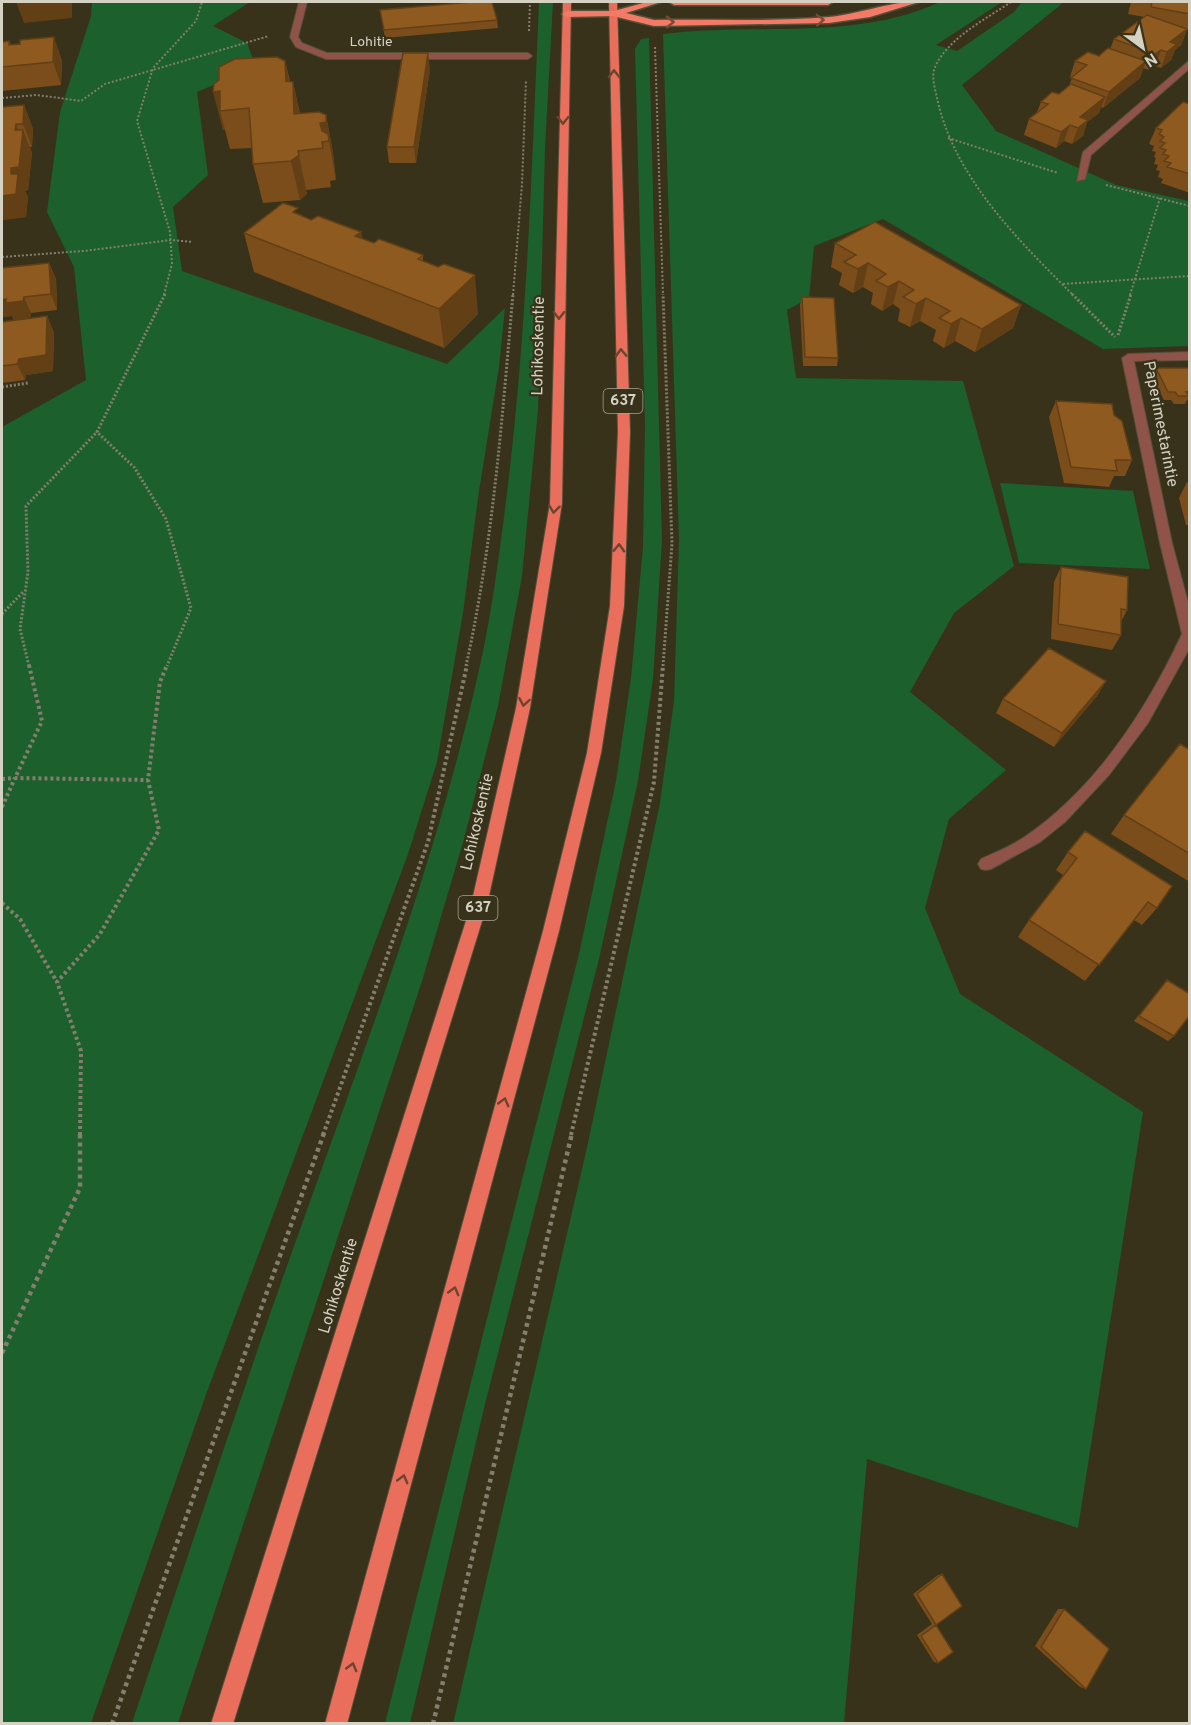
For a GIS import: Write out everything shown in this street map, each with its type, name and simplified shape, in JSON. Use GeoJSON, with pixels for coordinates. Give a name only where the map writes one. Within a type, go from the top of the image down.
{"type":"FeatureCollection","features":[{"type":"Feature","properties":{"kind":"highway"},"geometry":{"type":"LineString","coordinates":[[613,14],[656,2]]}},
{"type":"Feature","properties":{"kind":"highway"},"geometry":{"type":"LineString","coordinates":[[674,2],[828,2]]}},
{"type":"Feature","properties":{"kind":"highway"},"geometry":{"type":"LineString","coordinates":[[567,14],[613,14],[654,23],[829,20],[870,14],[914,2]]}},
{"type":"Feature","properties":{"kind":"main road","name":"Lohikoskentie"},"geometry":{"type":"LineString","coordinates":[[222,1724],[479,905],[523,708],[556,503],[567,2]]}},
{"type":"Feature","properties":{"kind":"main road","name":"637"},"geometry":{"type":"LineString","coordinates":[[336,1724],[551,931],[594,753],[617,606],[624,432],[613,2]]}},
{"type":"Feature","properties":{"kind":"street"},"geometry":{"type":"LineString","coordinates":[[296,30],[303,2]]}},
{"type":"Feature","properties":{"kind":"street","name":"Lohitie"},"geometry":{"type":"LineString","coordinates":[[296,30],[294,37],[299,45],[326,56],[528,53]]}},
{"type":"Feature","properties":{"kind":"street"},"geometry":{"type":"LineString","coordinates":[[1080,179],[1086,153],[1190,63]]}},
{"type":"Feature","properties":{"kind":"street","name":"Paperimestarintie"},"geometry":{"type":"LineString","coordinates":[[986,864],[1033,840],[1084,791],[1139,728],[1189,634],[1166,543],[1128,358],[1190,356]]}},
{"type":"Feature","properties":{"kind":"path"},"geometry":{"type":"LineString","coordinates":[[2,807],[42,721],[20,628],[28,572],[26,506],[98,432],[163,300],[172,264],[171,240],[137,121],[153,68],[196,21],[202,2]]}},
{"type":"Feature","properties":{"kind":"path","name":"Lohikoskentie"},"geometry":{"type":"LineString","coordinates":[[112,1724],[428,842],[475,627],[500,445],[522,184],[530,2]]}},
{"type":"Feature","properties":{"kind":"path"},"geometry":{"type":"LineString","coordinates":[[1011,2],[947,48],[934,69],[939,116],[947,137],[982,194],[1063,284],[1117,339],[1160,198]]}},
{"type":"Feature","properties":{"kind":"path"},"geometry":{"type":"LineString","coordinates":[[2,98],[37,95],[81,101],[105,84],[153,68],[296,30]]}},
{"type":"Feature","properties":{"kind":"path"},"geometry":{"type":"LineString","coordinates":[[2,257],[83,251],[171,240],[193,242]]}},
{"type":"Feature","properties":{"kind":"path"},"geometry":{"type":"LineString","coordinates":[[1063,284],[1190,276]]}},
{"type":"Feature","properties":{"kind":"path"},"geometry":{"type":"LineString","coordinates":[[2,387],[28,383]]}},
{"type":"Feature","properties":{"kind":"path"},"geometry":{"type":"LineString","coordinates":[[57,982],[100,934],[159,830],[148,780],[160,682],[191,608],[166,519],[134,467],[98,432]]}},
{"type":"Feature","properties":{"kind":"path"},"geometry":{"type":"LineString","coordinates":[[2,614],[25,590]]}},
{"type":"Feature","properties":{"kind":"path"},"geometry":{"type":"LineString","coordinates":[[2,779],[148,780]]}},
{"type":"Feature","properties":{"kind":"path"},"geometry":{"type":"LineString","coordinates":[[2,903],[20,919],[57,982],[81,1051],[80,1188],[2,1353]]}},
{"type":"Feature","properties":{"kind":"green space"},"geometry":{"type":"Polygon","coordinates":[[[92,2],[250,2],[213,26],[247,43],[256,67],[197,92],[208,175],[173,207],[182,271],[447,364],[505,308],[499,367],[479,491],[463,613],[437,762],[408,854],[204,1400],[91,1723],[2,1723],[2,427],[86,380],[74,267],[47,212],[60,112],[91,16],[92,2]]]}},
{"type":"Feature","properties":{"kind":"green space"},"geometry":{"type":"Polygon","coordinates":[[[539,2],[553,2],[545,148],[538,410],[522,576],[498,706],[464,839],[422,981],[178,1723],[132,1723],[252,1367],[396,958],[443,810],[481,661],[493,598],[514,432],[528,248],[539,2]]]}},
{"type":"Feature","properties":{"kind":"green space"},"geometry":{"type":"Polygon","coordinates":[[[940,2],[1002,2],[936,45],[957,51],[1014,12],[1022,2],[1064,2],[962,85],[996,131],[1116,185],[1189,201],[1189,346],[1103,349],[883,219],[814,246],[809,298],[787,310],[796,378],[963,381],[1014,566],[954,613],[910,692],[1006,770],[949,819],[925,908],[960,994],[1143,1112],[1078,1528],[867,1459],[844,1723],[453,1724],[586,1152],[660,803],[674,701],[679,540],[663,34],[838,27],[907,14],[940,2]]]}},
{"type":"Feature","properties":{"kind":"green space"},"geometry":{"type":"Polygon","coordinates":[[[649,38],[662,541],[653,679],[638,781],[599,959],[485,1404],[410,1723],[385,1723],[579,954],[616,781],[631,678],[643,547],[645,424],[635,49],[641,39],[649,38]]]}},
{"type":"Feature","properties":{"kind":"green space"},"geometry":{"type":"Polygon","coordinates":[[[1000,483],[1133,491],[1150,569],[1019,563],[1000,483]]]}},
{"type":"Feature","properties":{"kind":"building"},"geometry":{"type":"Polygon","coordinates":[[[492,2],[497,20],[384,30],[380,10],[492,2]]]}},
{"type":"Feature","properties":{"kind":"building"},"geometry":{"type":"Polygon","coordinates":[[[1152,2],[1190,2],[1190,14],[1151,7],[1152,2]]]}},
{"type":"Feature","properties":{"kind":"building"},"geometry":{"type":"Polygon","coordinates":[[[1147,15],[1187,29],[1170,42],[1177,44],[1167,52],[1161,50],[1155,54],[1114,39],[1147,15]]]}},
{"type":"Feature","properties":{"kind":"building"},"geometry":{"type":"Polygon","coordinates":[[[54,37],[53,62],[2,67],[2,42],[9,41],[9,45],[20,44],[20,40],[54,37]]]}},
{"type":"Feature","properties":{"kind":"building"},"geometry":{"type":"Polygon","coordinates":[[[1108,48],[1146,61],[1109,92],[1071,78],[1087,65],[1075,61],[1088,52],[1099,56],[1108,48]]]}},
{"type":"Feature","properties":{"kind":"building"},"geometry":{"type":"Polygon","coordinates":[[[403,53],[428,53],[414,147],[387,147],[403,53]]]}},
{"type":"Feature","properties":{"kind":"building"},"geometry":{"type":"Polygon","coordinates":[[[277,57],[285,61],[286,81],[293,82],[294,114],[319,112],[326,115],[326,122],[320,123],[322,131],[328,134],[329,141],[322,142],[323,148],[298,151],[299,155],[291,161],[253,164],[249,108],[220,111],[220,91],[213,92],[214,84],[219,80],[219,67],[235,59],[277,57]]]}},
{"type":"Feature","properties":{"kind":"building"},"geometry":{"type":"Polygon","coordinates":[[[1071,84],[1105,97],[1080,117],[1088,120],[1078,128],[1070,125],[1061,132],[1029,119],[1048,104],[1041,102],[1052,92],[1059,94],[1071,84]]]}},
{"type":"Feature","properties":{"kind":"building"},"geometry":{"type":"Polygon","coordinates":[[[1183,102],[1190,104],[1190,174],[1167,167],[1171,163],[1164,161],[1169,156],[1163,154],[1166,150],[1160,148],[1165,143],[1160,141],[1164,137],[1159,134],[1162,130],[1156,128],[1183,102]]]}},
{"type":"Feature","properties":{"kind":"building"},"geometry":{"type":"Polygon","coordinates":[[[24,105],[23,124],[16,124],[15,130],[23,130],[19,167],[11,168],[11,174],[18,174],[16,194],[2,196],[2,107],[24,105]]]}},
{"type":"Feature","properties":{"kind":"building"},"geometry":{"type":"Polygon","coordinates":[[[283,203],[298,208],[293,212],[311,220],[318,216],[361,232],[355,236],[374,243],[379,239],[423,255],[418,259],[438,267],[444,264],[475,275],[439,309],[244,233],[283,203]]]}},
{"type":"Feature","properties":{"kind":"building"},"geometry":{"type":"Polygon","coordinates":[[[875,222],[1021,305],[982,329],[961,318],[951,324],[939,318],[950,311],[926,298],[916,304],[903,297],[914,290],[899,281],[888,287],[876,281],[886,274],[868,263],[858,269],[844,262],[856,255],[835,243],[875,222]]]}},
{"type":"Feature","properties":{"kind":"building"},"geometry":{"type":"Polygon","coordinates":[[[49,263],[51,294],[24,297],[23,301],[6,303],[6,299],[2,300],[2,268],[49,263]]]}},
{"type":"Feature","properties":{"kind":"building"},"geometry":{"type":"Polygon","coordinates":[[[802,297],[834,298],[838,358],[805,357],[802,297]]]}},
{"type":"Feature","properties":{"kind":"building"},"geometry":{"type":"Polygon","coordinates":[[[47,316],[46,355],[19,359],[17,364],[2,366],[2,322],[47,316]]]}},
{"type":"Feature","properties":{"kind":"building"},"geometry":{"type":"Polygon","coordinates":[[[1156,368],[1190,368],[1190,391],[1186,392],[1189,396],[1178,396],[1175,392],[1168,392],[1156,368]]]}},
{"type":"Feature","properties":{"kind":"building"},"geometry":{"type":"Polygon","coordinates":[[[1056,401],[1112,404],[1114,415],[1122,421],[1132,460],[1115,460],[1117,471],[1071,467],[1056,401]]]}},
{"type":"Feature","properties":{"kind":"building"},"geometry":{"type":"Polygon","coordinates":[[[1061,567],[1128,577],[1127,610],[1121,609],[1121,635],[1058,624],[1061,567]]]}},
{"type":"Feature","properties":{"kind":"building"},"geometry":{"type":"Polygon","coordinates":[[[1049,648],[1106,681],[1062,733],[1003,699],[1049,648]]]}},
{"type":"Feature","properties":{"kind":"building"},"geometry":{"type":"Polygon","coordinates":[[[1180,744],[1190,750],[1190,854],[1124,815],[1180,744]]]}},
{"type":"Feature","properties":{"kind":"building"},"geometry":{"type":"Polygon","coordinates":[[[1085,831],[1172,886],[1157,908],[1148,902],[1099,965],[1029,920],[1077,858],[1068,852],[1085,831]]]}},
{"type":"Feature","properties":{"kind":"building"},"geometry":{"type":"Polygon","coordinates":[[[1167,980],[1190,994],[1190,1015],[1174,1036],[1139,1016],[1167,980]]]}},
{"type":"Feature","properties":{"kind":"building"},"geometry":{"type":"Polygon","coordinates":[[[942,1574],[962,1606],[936,1625],[917,1594],[942,1574]]]}},
{"type":"Feature","properties":{"kind":"building"},"geometry":{"type":"Polygon","coordinates":[[[1064,1609],[1109,1649],[1086,1689],[1041,1647],[1064,1609]]]}},
{"type":"Feature","properties":{"kind":"building"},"geometry":{"type":"Polygon","coordinates":[[[936,1625],[953,1652],[938,1663],[921,1636],[936,1625]]]}}]}
